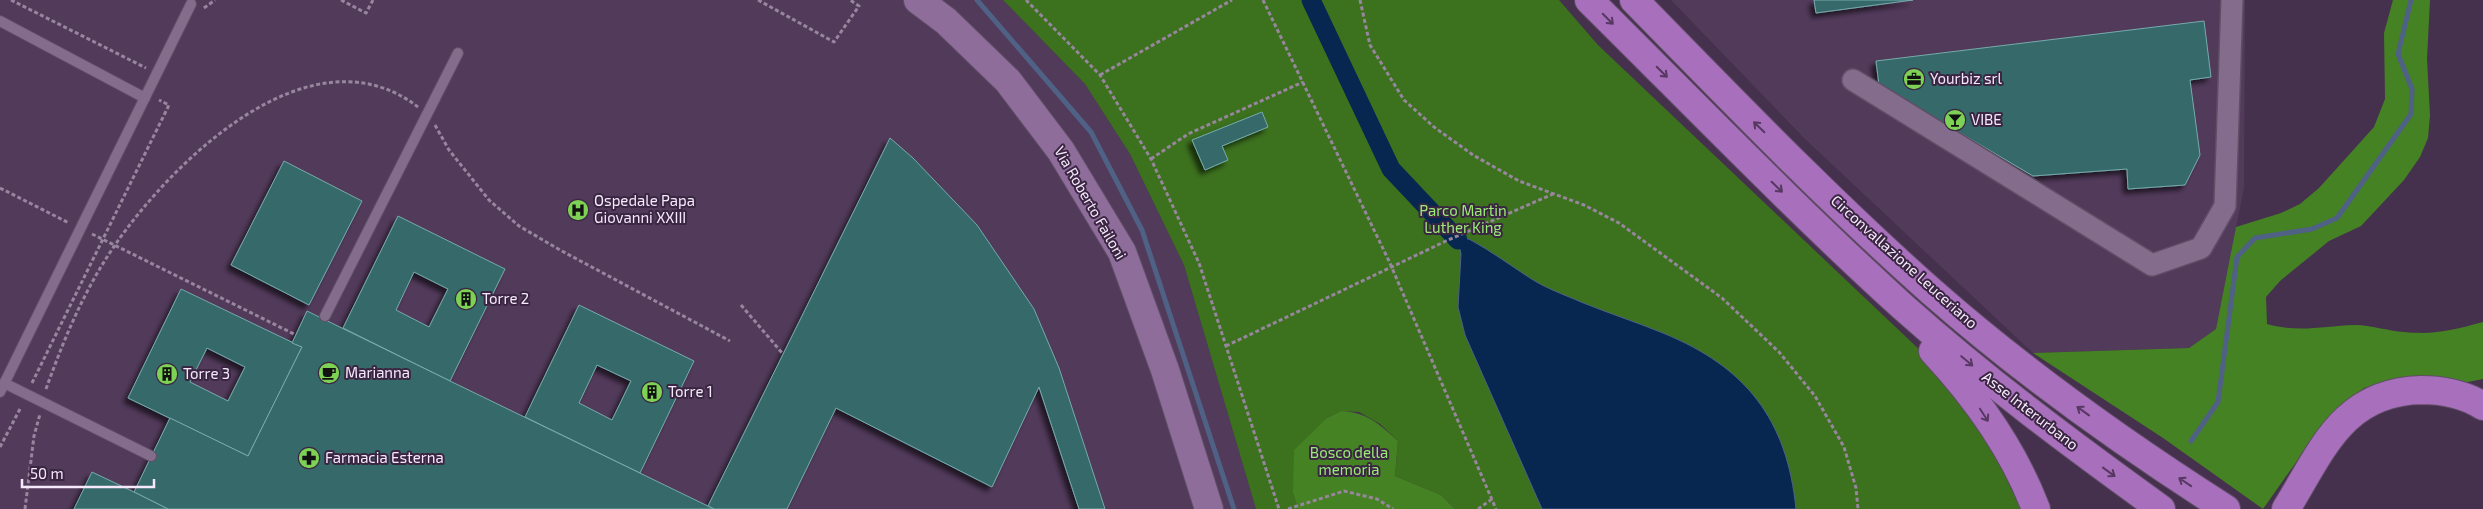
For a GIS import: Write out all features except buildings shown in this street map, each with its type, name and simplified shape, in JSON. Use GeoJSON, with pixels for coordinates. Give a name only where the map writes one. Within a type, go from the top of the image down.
{"type":"FeatureCollection","features":[{"type":"Feature","properties":{"kind":"highway","name":"Circonvallazione Leuceriano"},"geometry":{"type":"LineString","coordinates":[[1589,0],[1775,185],[1904,307]]}},
{"type":"Feature","properties":{"kind":"highway","name":"Circonvallazione Leuceriano"},"geometry":{"type":"LineString","coordinates":[[1634,0],[1808,175],[1932,293],[2074,405],[2226,509]]}},
{"type":"Feature","properties":{"kind":"highway"},"geometry":{"type":"LineString","coordinates":[[1904,307],[1914,332],[1964,384],[2024,476],[2036,509]]}},
{"type":"Feature","properties":{"kind":"highway","name":"Asse Interurbano"},"geometry":{"type":"LineString","coordinates":[[1904,307],[2007,394],[2161,509]]}},
{"type":"Feature","properties":{"kind":"highway"},"geometry":{"type":"LineString","coordinates":[[2286,509],[2341,423],[2356,409],[2371,400],[2386,394],[2409,390],[2432,390],[2454,393],[2483,406]]}},
{"type":"Feature","properties":{"kind":"street","name":"Via Roberto Failoni"},"geometry":{"type":"LineString","coordinates":[[918,0],[946,21],[1008,81],[1061,151],[1122,252],[1165,370],[1209,509]]}},
{"type":"Feature","properties":{"kind":"street"},"geometry":{"type":"LineString","coordinates":[[1853,80],[2152,265],[2201,248],[2225,206],[2232,0]]}},
{"type":"Feature","properties":{"kind":"lane"},"geometry":{"type":"LineString","coordinates":[[152,456],[27,395],[2,387],[82,229],[191,4]]}},
{"type":"Feature","properties":{"kind":"lane"},"geometry":{"type":"LineString","coordinates":[[0,21],[145,98]]}},
{"type":"Feature","properties":{"kind":"lane"},"geometry":{"type":"LineString","coordinates":[[325,316],[458,53]]}},
{"type":"Feature","properties":{"kind":"path"},"geometry":{"type":"LineString","coordinates":[[11,0],[157,74]]}},
{"type":"Feature","properties":{"kind":"path"},"geometry":{"type":"LineString","coordinates":[[199,14],[215,0]]}},
{"type":"Feature","properties":{"kind":"path"},"geometry":{"type":"LineString","coordinates":[[341,0],[366,13],[372,0]]}},
{"type":"Feature","properties":{"kind":"path"},"geometry":{"type":"LineString","coordinates":[[758,0],[834,42],[859,6],[850,0]]}},
{"type":"Feature","properties":{"kind":"path"},"geometry":{"type":"LineString","coordinates":[[1026,0],[1100,75],[1151,159],[1199,263],[1278,509]]}},
{"type":"Feature","properties":{"kind":"path"},"geometry":{"type":"LineString","coordinates":[[1100,75],[1232,0]]}},
{"type":"Feature","properties":{"kind":"path"},"geometry":{"type":"LineString","coordinates":[[1263,0],[1392,268],[1496,509]]}},
{"type":"Feature","properties":{"kind":"path"},"geometry":{"type":"LineString","coordinates":[[1360,0],[1370,46],[1404,100],[1434,127],[1473,156],[1519,181],[1584,204],[1619,223],[1722,298],[1779,352],[1815,396],[1844,447],[1856,488],[1858,509]]}},
{"type":"Feature","properties":{"kind":"path"},"geometry":{"type":"LineString","coordinates":[[25,509],[34,436],[42,403],[68,328],[115,245],[162,186],[232,123],[296,89],[330,81],[374,84],[402,95],[430,116],[449,150],[489,200],[520,226],[560,250],[730,341]]}},
{"type":"Feature","properties":{"kind":"path"},"geometry":{"type":"LineString","coordinates":[[1151,159],[1188,134],[1303,82]]}},
{"type":"Feature","properties":{"kind":"path"},"geometry":{"type":"LineString","coordinates":[[0,447],[169,105],[158,99],[162,90]]}},
{"type":"Feature","properties":{"kind":"path"},"geometry":{"type":"LineString","coordinates":[[0,188],[296,335]]}},
{"type":"Feature","properties":{"kind":"path"},"geometry":{"type":"LineString","coordinates":[[1226,346],[1446,241],[1554,194]]}},
{"type":"Feature","properties":{"kind":"path"},"geometry":{"type":"LineString","coordinates":[[741,305],[783,354]]}},
{"type":"Feature","properties":{"kind":"path"},"geometry":{"type":"LineString","coordinates":[[1288,509],[1344,491],[1378,499],[1392,509]]}},
{"type":"Feature","properties":{"kind":"path"},"geometry":{"type":"LineString","coordinates":[[1478,509],[1492,500]]}},
{"type":"Feature","properties":{"kind":"shaded area","name":"Ospedale Papa Giovanni XXIII"},"geometry":{"type":"Polygon","coordinates":[[[0,0],[1003,0],[1085,84],[1130,154],[1184,265],[1256,509],[0,509],[0,0]]]}},
{"type":"Feature","properties":{"kind":"shaded area"},"geometry":{"type":"Polygon","coordinates":[[[1671,0],[2245,0],[2244,188],[2216,329],[2189,348],[2033,353],[1804,138],[1671,0]]]}},
{"type":"Feature","properties":{"kind":"green space","name":"Parco Martin Luther King"},"geometry":{"type":"Polygon","coordinates":[[[1003,0],[1559,0],[1598,45],[1942,371],[1988,441],[2021,509],[1455,509],[1441,495],[1395,476],[1398,441],[1380,424],[1359,412],[1341,411],[1327,418],[1293,493],[1298,509],[1256,509],[1184,265],[1130,154],[1085,84],[1003,0]]]}},
{"type":"Feature","properties":{"kind":"green space"},"geometry":{"type":"Polygon","coordinates":[[[2393,0],[2430,0],[2427,59],[2430,115],[2428,138],[2420,157],[2404,180],[2361,226],[2329,241],[2280,281],[2266,297],[2267,324],[2300,329],[2361,325],[2426,333],[2483,322],[2483,379],[2458,384],[2385,382],[2364,388],[2323,424],[2263,509],[2163,438],[2033,353],[2189,348],[2216,329],[2236,227],[2281,213],[2300,204],[2319,188],[2374,127],[2385,99],[2384,33],[2393,0]]]}},
{"type":"Feature","properties":{"kind":"green space","name":"Bosco della memoria"},"geometry":{"type":"Polygon","coordinates":[[[1341,411],[1365,416],[1385,429],[1398,441],[1395,476],[1441,495],[1455,509],[1298,509],[1293,493],[1294,450],[1327,418],[1341,411]]]}},
{"type":"Feature","properties":{"kind":"water"},"geometry":{"type":"Polygon","coordinates":[[[1469,239],[1536,282],[1591,306],[1663,333],[1718,362],[1739,380],[1757,400],[1772,423],[1783,448],[1791,477],[1796,509],[1542,509],[1465,335],[1458,307],[1461,254],[1458,240],[1469,239]]]}},
{"type":"Feature","properties":{"kind":"waterway"},"geometry":{"type":"LineString","coordinates":[[977,0],[1091,132],[1142,230],[1234,509]]}},
{"type":"Feature","properties":{"kind":"waterway"},"geometry":{"type":"LineString","coordinates":[[1311,0],[1391,169],[1458,240]]}},
{"type":"Feature","properties":{"kind":"waterway"},"geometry":{"type":"LineString","coordinates":[[2191,441],[2218,402],[2237,257],[2255,238],[2312,229],[2337,218],[2411,114],[2412,89],[2398,54],[2411,0]]}},
{"type":"Feature","properties":{"kind":"place","name":"Yourbiz srl"},"geometry":{"type":"Point","coordinates":[1914,79]}},
{"type":"Feature","properties":{"kind":"place","name":"VIBE"},"geometry":{"type":"Point","coordinates":[1955,120]}},
{"type":"Feature","properties":{"kind":"place","name":"Ospedale Papa Giovanni XXIII"},"geometry":{"type":"Point","coordinates":[578,210]}},
{"type":"Feature","properties":{"kind":"place","name":"Torre 2"},"geometry":{"type":"Point","coordinates":[466,299]}},
{"type":"Feature","properties":{"kind":"place","name":"Marianna"},"geometry":{"type":"Point","coordinates":[329,373]}},
{"type":"Feature","properties":{"kind":"place","name":"Torre 3"},"geometry":{"type":"Point","coordinates":[167,374]}},
{"type":"Feature","properties":{"kind":"place","name":"Torre 1"},"geometry":{"type":"Point","coordinates":[652,392]}},
{"type":"Feature","properties":{"kind":"place","name":"Farmacia Esterna"},"geometry":{"type":"Point","coordinates":[309,458]}}]}
